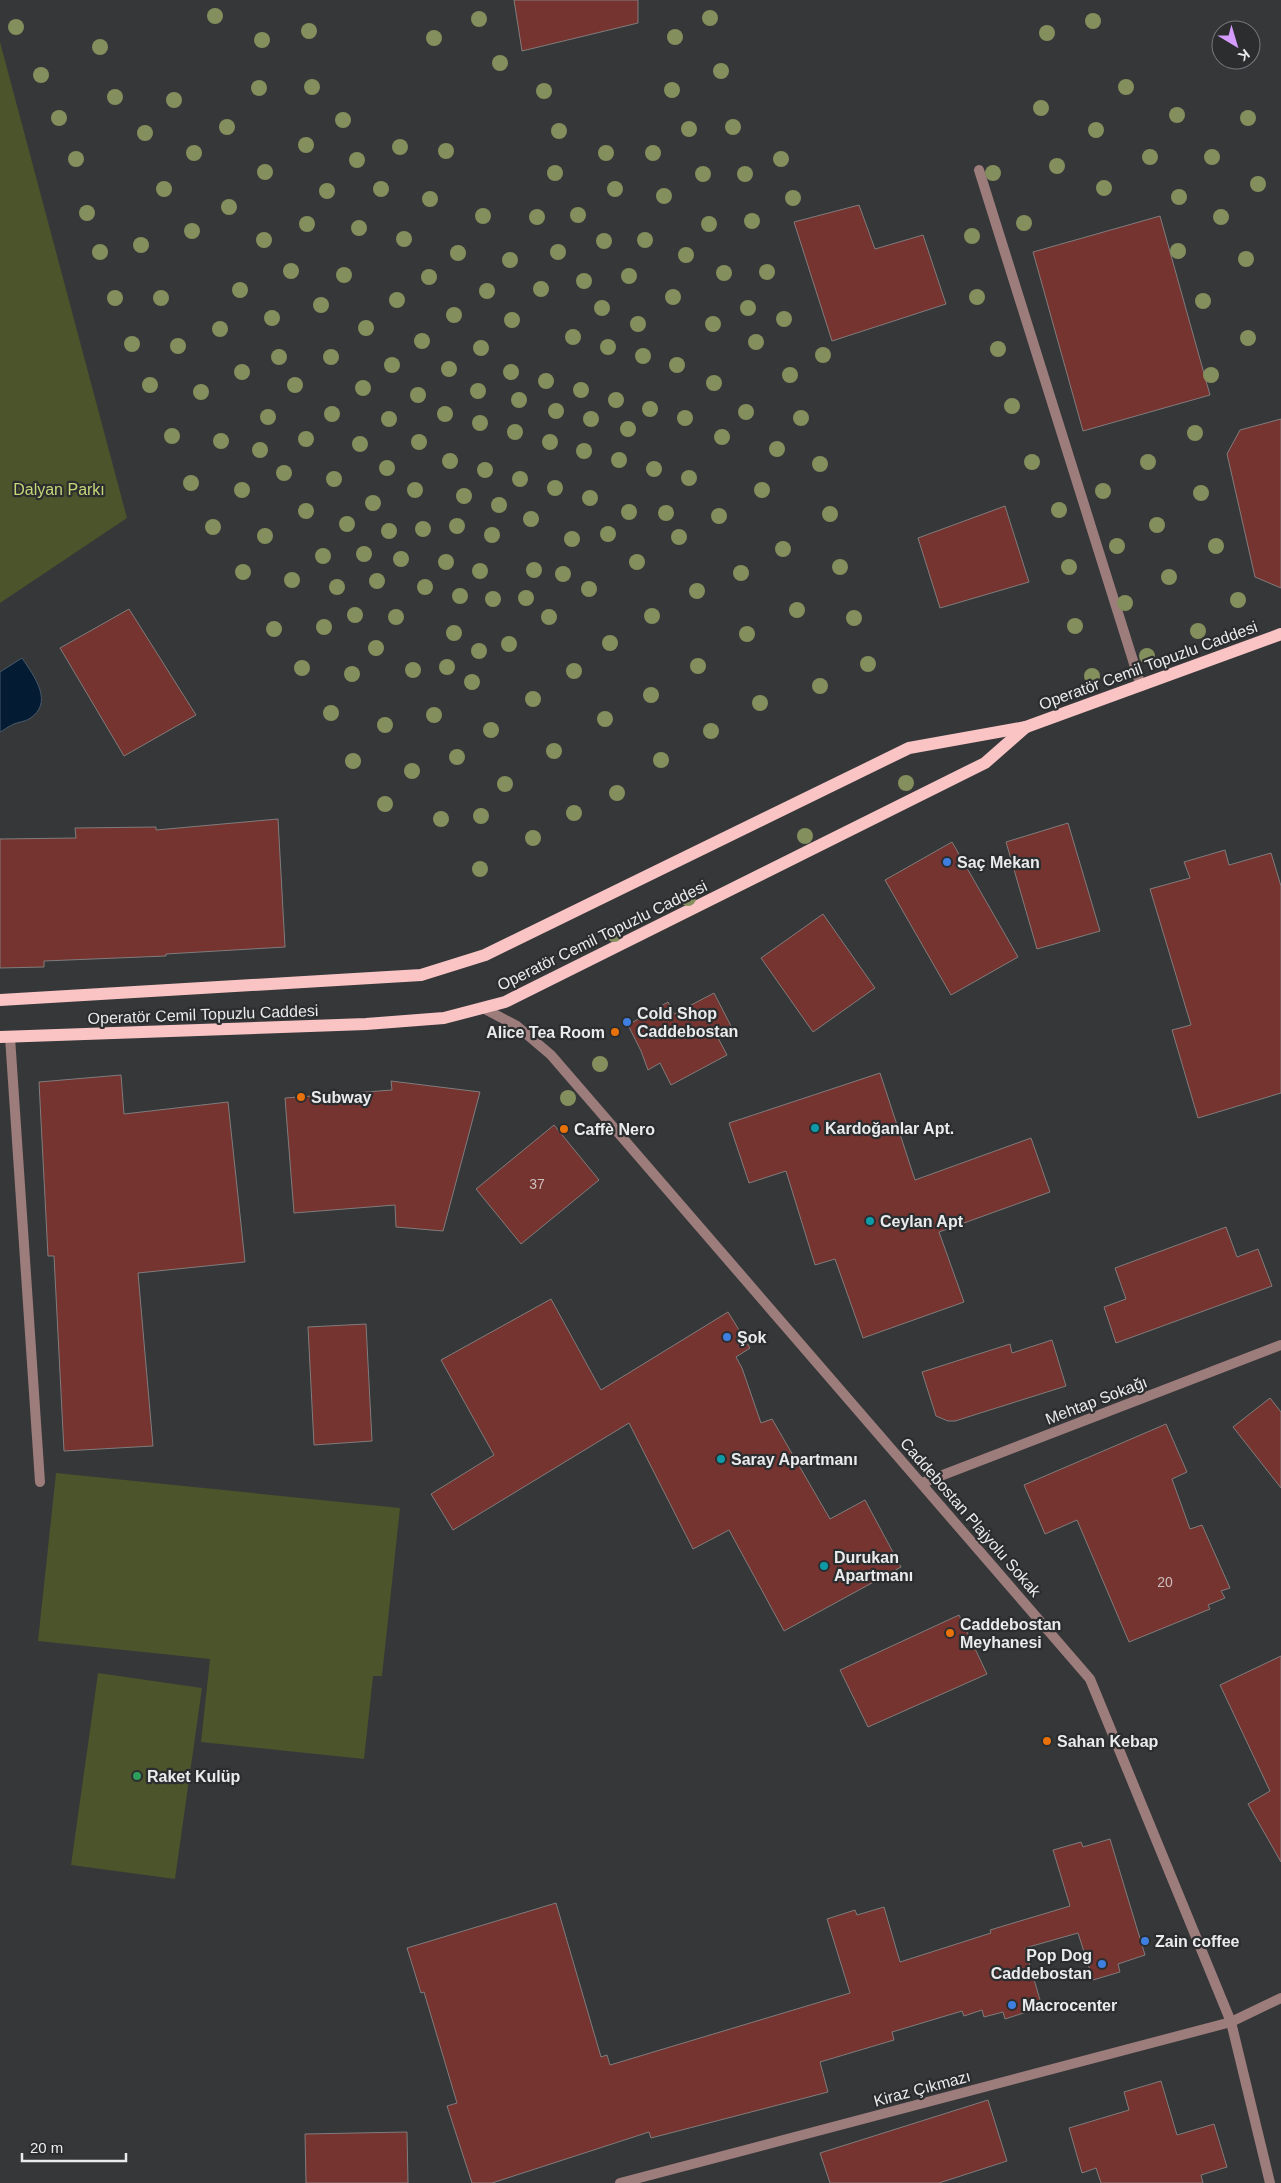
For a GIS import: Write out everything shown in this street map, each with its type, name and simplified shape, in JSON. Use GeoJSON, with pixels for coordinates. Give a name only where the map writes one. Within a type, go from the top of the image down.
{"type":"FeatureCollection","features":[{"type":"Feature","properties":{"kind":"main road","name":"Operatör Cemil Topuzlu Caddesi"},"geometry":{"type":"LineString","coordinates":[[0,1000],[421,974],[441,970],[485,955],[909,748],[1026,727],[1281,634]]}},
{"type":"Feature","properties":{"kind":"main road","name":"Operatör Cemil Topuzlu Caddesi"},"geometry":{"type":"LineString","coordinates":[[5,1037],[366,1024],[444,1018],[505,1002],[563,975],[985,763],[1026,727]]}},
{"type":"Feature","properties":{"kind":"street"},"geometry":{"type":"LineString","coordinates":[[978,170],[1141,686]]}},
{"type":"Feature","properties":{"kind":"street","name":"Caddebostan Plajyolu Sokak"},"geometry":{"type":"LineString","coordinates":[[483,1008],[517,1026],[551,1055],[1090,1679],[1231,2022],[1270,2183]]}},
{"type":"Feature","properties":{"kind":"street"},"geometry":{"type":"LineString","coordinates":[[5,1037],[40,1482]]}},
{"type":"Feature","properties":{"kind":"street","name":"Mehtap Sokağı"},"geometry":{"type":"LineString","coordinates":[[922,1483],[1281,1345]]}},
{"type":"Feature","properties":{"kind":"street","name":"Kiraz Çıkmazı"},"geometry":{"type":"LineString","coordinates":[[620,2183],[1231,2022],[1281,1998]]}},
{"type":"Feature","properties":{"kind":"green space","name":"Dalyan Parkı"},"geometry":{"type":"Polygon","coordinates":[[[0,42],[127,518],[0,603],[0,42]]]}},
{"type":"Feature","properties":{"kind":"green space"},"geometry":{"type":"Polygon","coordinates":[[[56,1473],[400,1508],[382,1676],[373,1676],[364,1759],[201,1742],[210,1659],[38,1641],[56,1473]]]}},
{"type":"Feature","properties":{"kind":"green space","name":"Raket Kulüp"},"geometry":{"type":"Polygon","coordinates":[[[98,1673],[202,1688],[175,1879],[71,1865],[98,1673]]]}},
{"type":"Feature","properties":{"kind":"water"},"geometry":{"type":"Polygon","coordinates":[[[22,658],[40,689],[41,705],[37,713],[29,719],[16,723],[0,732],[0,672],[22,658]]]}},
{"type":"Feature","properties":{"kind":"building"},"geometry":{"type":"Polygon","coordinates":[[[514,0],[638,0],[638,23],[522,51],[514,0]]]}},
{"type":"Feature","properties":{"kind":"building"},"geometry":{"type":"Polygon","coordinates":[[[859,205],[875,249],[923,235],[946,304],[832,341],[794,222],[859,205]]]}},
{"type":"Feature","properties":{"kind":"building"},"geometry":{"type":"Polygon","coordinates":[[[1160,216],[1210,395],[1083,431],[1033,252],[1160,216]]]}},
{"type":"Feature","properties":{"kind":"building"},"geometry":{"type":"Polygon","coordinates":[[[1281,419],[1281,588],[1255,577],[1227,454],[1240,430],[1281,419]]]}},
{"type":"Feature","properties":{"kind":"building"},"geometry":{"type":"Polygon","coordinates":[[[1005,506],[1029,582],[940,608],[918,538],[1005,506]]]}},
{"type":"Feature","properties":{"kind":"building"},"geometry":{"type":"Polygon","coordinates":[[[129,609],[196,715],[124,756],[60,648],[129,609]]]}},
{"type":"Feature","properties":{"kind":"building"},"geometry":{"type":"Polygon","coordinates":[[[278,819],[285,947],[166,954],[166,956],[44,961],[44,967],[0,968],[0,839],[76,838],[75,828],[156,827],[156,830],[278,819]]]}},
{"type":"Feature","properties":{"kind":"building"},"geometry":{"type":"Polygon","coordinates":[[[1068,823],[1100,931],[1037,949],[1006,842],[1068,823]]]}},
{"type":"Feature","properties":{"kind":"building"},"geometry":{"type":"Polygon","coordinates":[[[952,842],[1018,957],[951,995],[885,880],[952,842]]]}},
{"type":"Feature","properties":{"kind":"building"},"geometry":{"type":"Polygon","coordinates":[[[1225,850],[1229,865],[1271,853],[1281,886],[1281,1093],[1198,1118],[1172,1030],[1191,1025],[1150,889],[1190,878],[1184,862],[1225,850]]]}},
{"type":"Feature","properties":{"kind":"building"},"geometry":{"type":"Polygon","coordinates":[[[823,914],[875,988],[813,1032],[761,958],[823,914]]]}},
{"type":"Feature","properties":{"kind":"building"},"geometry":{"type":"Polygon","coordinates":[[[714,993],[731,1026],[716,1034],[727,1055],[671,1085],[660,1063],[648,1070],[628,1025],[668,1002],[674,1014],[714,993]]]}},
{"type":"Feature","properties":{"kind":"building"},"geometry":{"type":"Polygon","coordinates":[[[880,1073],[915,1180],[1031,1138],[1050,1192],[939,1232],[964,1302],[863,1338],[835,1259],[815,1265],[786,1171],[749,1183],[729,1123],[880,1073]]]}},
{"type":"Feature","properties":{"kind":"building"},"geometry":{"type":"Polygon","coordinates":[[[121,1075],[124,1114],[228,1102],[245,1262],[138,1273],[153,1446],[64,1451],[54,1256],[48,1256],[39,1082],[121,1075]]]}},
{"type":"Feature","properties":{"kind":"building"},"geometry":{"type":"Polygon","coordinates":[[[391,1081],[480,1092],[443,1231],[396,1227],[395,1205],[294,1213],[285,1098],[392,1090],[391,1081]]]}},
{"type":"Feature","properties":{"kind":"building"},"geometry":{"type":"Polygon","coordinates":[[[554,1125],[599,1180],[521,1244],[476,1189],[554,1125]]]}},
{"type":"Feature","properties":{"kind":"building"},"geometry":{"type":"Polygon","coordinates":[[[1226,1227],[1237,1257],[1258,1249],[1272,1286],[1116,1343],[1104,1307],[1126,1299],[1115,1268],[1226,1227]]]}},
{"type":"Feature","properties":{"kind":"building"},"geometry":{"type":"Polygon","coordinates":[[[551,1299],[601,1390],[728,1312],[750,1348],[736,1357],[742,1368],[761,1423],[772,1419],[830,1519],[865,1500],[901,1567],[784,1631],[729,1530],[693,1549],[629,1423],[453,1530],[431,1494],[494,1455],[441,1360],[551,1299]]]}},
{"type":"Feature","properties":{"kind":"building"},"geometry":{"type":"Polygon","coordinates":[[[366,1324],[372,1441],[314,1445],[308,1327],[366,1324]]]}},
{"type":"Feature","properties":{"kind":"building"},"geometry":{"type":"Polygon","coordinates":[[[1052,1340],[1066,1386],[955,1421],[948,1421],[936,1416],[922,1372],[1010,1344],[1012,1353],[1052,1340]]]}},
{"type":"Feature","properties":{"kind":"building"},"geometry":{"type":"Polygon","coordinates":[[[1270,1398],[1281,1412],[1281,1488],[1233,1427],[1270,1398]]]}},
{"type":"Feature","properties":{"kind":"building"},"geometry":{"type":"Polygon","coordinates":[[[1166,1424],[1187,1472],[1172,1479],[1190,1529],[1202,1525],[1230,1588],[1221,1591],[1225,1598],[1208,1605],[1210,1609],[1129,1642],[1077,1520],[1045,1534],[1024,1485],[1166,1424]]]}},
{"type":"Feature","properties":{"kind":"building"},"geometry":{"type":"Polygon","coordinates":[[[959,1615],[987,1674],[868,1727],[840,1670],[959,1615]]]}},
{"type":"Feature","properties":{"kind":"building"},"geometry":{"type":"Polygon","coordinates":[[[1281,1656],[1281,1862],[1248,1804],[1270,1791],[1220,1685],[1281,1656]]]}},
{"type":"Feature","properties":{"kind":"building"},"geometry":{"type":"Polygon","coordinates":[[[1110,1839],[1145,1955],[1118,1964],[1120,1972],[1093,1980],[1078,1933],[1025,1948],[1042,2007],[1005,2019],[1003,2012],[984,2017],[982,2010],[964,2016],[962,2011],[892,2032],[894,2040],[820,2062],[828,2092],[651,2138],[649,2132],[492,2183],[472,2183],[447,2106],[457,2103],[424,1992],[421,1993],[407,1948],[556,1903],[601,2057],[607,2055],[610,2065],[850,1993],[827,1919],[855,1910],[857,1915],[884,1907],[900,1962],[991,1933],[990,1930],[1070,1906],[1053,1850],[1081,1842],[1083,1847],[1110,1839]]]}},
{"type":"Feature","properties":{"kind":"building"},"geometry":{"type":"Polygon","coordinates":[[[1161,2081],[1177,2135],[1214,2124],[1227,2167],[1201,2175],[1203,2183],[1101,2183],[1096,2168],[1082,2173],[1069,2128],[1129,2110],[1124,2092],[1161,2081]]]}},
{"type":"Feature","properties":{"kind":"building"},"geometry":{"type":"Polygon","coordinates":[[[988,2100],[1007,2161],[939,2183],[830,2183],[820,2153],[988,2100]]]}},
{"type":"Feature","properties":{"kind":"building"},"geometry":{"type":"Polygon","coordinates":[[[407,2132],[408,2183],[306,2183],[305,2134],[407,2132]]]}},
{"type":"Feature","properties":{"kind":"place","name":"Saç Mekan"},"geometry":{"type":"Point","coordinates":[947,862]}},
{"type":"Feature","properties":{"kind":"place","name":"Cold Shop Caddebostan"},"geometry":{"type":"Point","coordinates":[627,1022]}},
{"type":"Feature","properties":{"kind":"place","name":"Alice Tea Room"},"geometry":{"type":"Point","coordinates":[615,1032]}},
{"type":"Feature","properties":{"kind":"place","name":"Subway"},"geometry":{"type":"Point","coordinates":[301,1097]}},
{"type":"Feature","properties":{"kind":"place","name":"Kardoğanlar Apt."},"geometry":{"type":"Point","coordinates":[815,1128]}},
{"type":"Feature","properties":{"kind":"place","name":"Caffè Nero"},"geometry":{"type":"Point","coordinates":[564,1129]}},
{"type":"Feature","properties":{"kind":"place","name":"Ceylan Apt"},"geometry":{"type":"Point","coordinates":[870,1221]}},
{"type":"Feature","properties":{"kind":"place","name":"Şok"},"geometry":{"type":"Point","coordinates":[727,1337]}},
{"type":"Feature","properties":{"kind":"place","name":"Saray Apartmanı"},"geometry":{"type":"Point","coordinates":[721,1459]}},
{"type":"Feature","properties":{"kind":"place","name":"Durukan Apartmanı"},"geometry":{"type":"Point","coordinates":[824,1566]}},
{"type":"Feature","properties":{"kind":"place","name":"Caddebostan Meyhanesi"},"geometry":{"type":"Point","coordinates":[950,1633]}},
{"type":"Feature","properties":{"kind":"place","name":"Sahan Kebap"},"geometry":{"type":"Point","coordinates":[1047,1741]}},
{"type":"Feature","properties":{"kind":"place","name":"Raket Kulüp"},"geometry":{"type":"Point","coordinates":[137,1776]}},
{"type":"Feature","properties":{"kind":"place","name":"Zain coffee"},"geometry":{"type":"Point","coordinates":[1145,1941]}},
{"type":"Feature","properties":{"kind":"place","name":"Pop Dog Caddebostan"},"geometry":{"type":"Point","coordinates":[1102,1964]}},
{"type":"Feature","properties":{"kind":"place","name":"Macrocenter"},"geometry":{"type":"Point","coordinates":[1012,2005]}}]}
